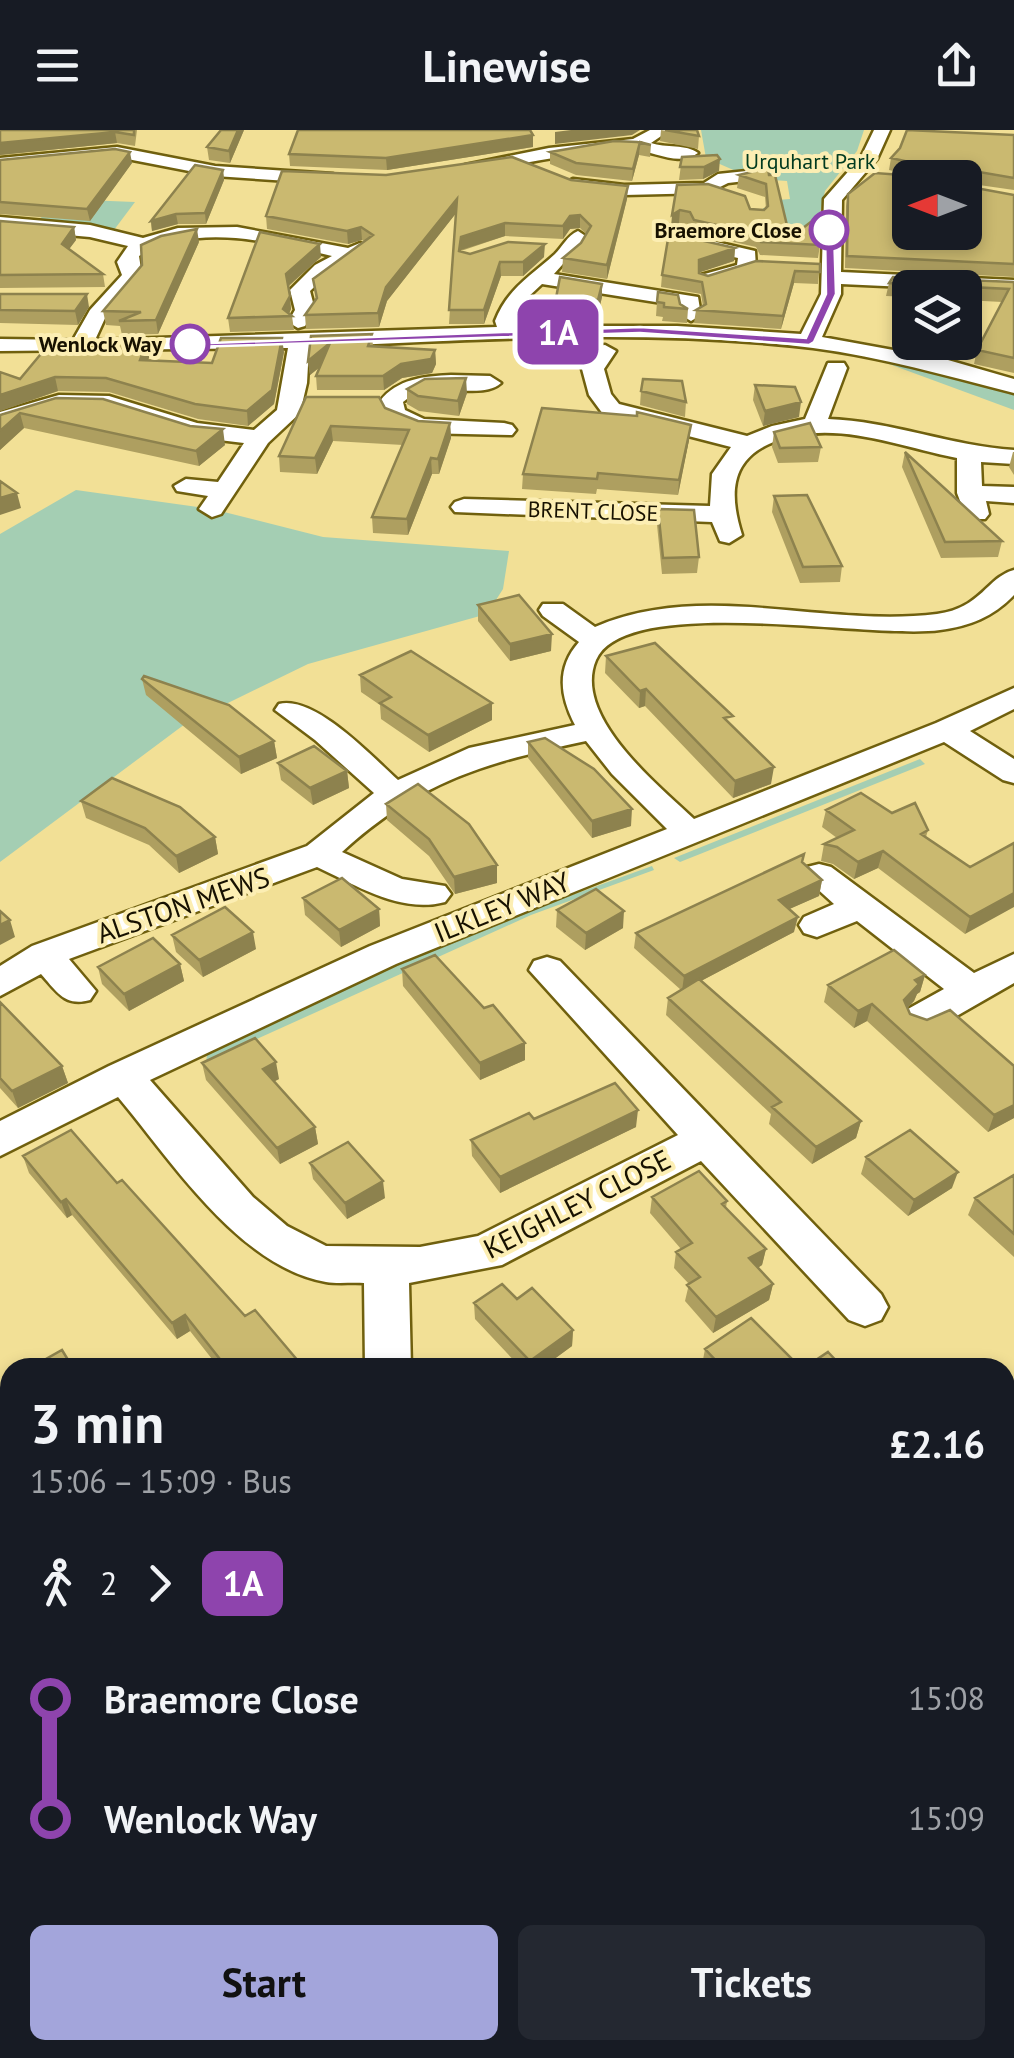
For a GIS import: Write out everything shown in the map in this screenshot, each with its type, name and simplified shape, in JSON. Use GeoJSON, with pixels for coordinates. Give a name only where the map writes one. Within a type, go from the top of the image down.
{"type":"FeatureCollection","features":[{"type":"Feature","properties":{"kind":"street"},"geometry":{"type":"LineString","coordinates":[[588,130],[613,145]]}},
{"type":"Feature","properties":{"kind":"street"},"geometry":{"type":"LineString","coordinates":[[637,144],[662,130]]}},
{"type":"Feature","properties":{"kind":"street"},"geometry":{"type":"LineString","coordinates":[[809,342],[831,294],[826,271],[832,198],[866,174],[882,130],[902,132]]}},
{"type":"Feature","properties":{"kind":"street"},"geometry":{"type":"LineString","coordinates":[[452,172],[613,145],[637,144],[662,153],[690,154]]}},
{"type":"Feature","properties":{"kind":"street"},"geometry":{"type":"LineString","coordinates":[[0,163],[79,145],[235,173],[350,180]]}},
{"type":"Feature","properties":{"kind":"street"},"geometry":{"type":"LineString","coordinates":[[179,161],[217,150]]}},
{"type":"Feature","properties":{"kind":"street"},"geometry":{"type":"LineString","coordinates":[[515,160],[541,172]]}},
{"type":"Feature","properties":{"kind":"street"},"geometry":{"type":"LineString","coordinates":[[708,188],[724,178],[756,174]]}},
{"type":"Feature","properties":{"kind":"street"},"geometry":{"type":"LineString","coordinates":[[559,180],[624,190],[708,188],[740,198]]}},
{"type":"Feature","properties":{"kind":"street"},"geometry":{"type":"LineString","coordinates":[[0,223],[90,230],[144,244]]}},
{"type":"Feature","properties":{"kind":"street"},"geometry":{"type":"LineString","coordinates":[[681,232],[680,239],[748,255],[755,264],[708,279]]}},
{"type":"Feature","properties":{"kind":"street"},"geometry":{"type":"LineString","coordinates":[[81,346],[97,314],[132,276],[128,257],[144,244],[184,235],[248,234],[350,254]]}},
{"type":"Feature","properties":{"kind":"street"},"geometry":{"type":"LineString","coordinates":[[510,333],[506,322],[515,296],[574,243],[541,247]]}},
{"type":"Feature","properties":{"kind":"street"},"geometry":{"type":"LineString","coordinates":[[186,486],[220,500],[259,438],[288,413],[307,321],[300,290],[322,269],[373,244]]}},
{"type":"Feature","properties":{"kind":"street"},"geometry":{"type":"LineString","coordinates":[[826,271],[1014,286]]}},
{"type":"Feature","properties":{"kind":"street"},"geometry":{"type":"LineString","coordinates":[[537,277],[692,301],[691,315]]}},
{"type":"Feature","properties":{"kind":"street"},"geometry":{"type":"LineString","coordinates":[[76,298],[114,297]]}},
{"type":"Feature","properties":{"kind":"street"},"geometry":{"type":"LineString","coordinates":[[0,345],[81,346],[307,321],[510,333],[670,331],[809,342],[882,354],[1014,386]]}},
{"type":"Feature","properties":{"kind":"street"},"geometry":{"type":"LineString","coordinates":[[629,364],[600,356],[592,369],[600,395],[612,409],[749,444],[788,429],[814,426],[870,430],[970,453],[1014,458]]}},
{"type":"Feature","properties":{"kind":"street"},"geometry":{"type":"LineString","coordinates":[[814,426],[840,376]]}},
{"type":"Feature","properties":{"kind":"street"},"geometry":{"type":"LineString","coordinates":[[490,384],[438,381],[382,400],[394,414],[420,426],[504,430]]}},
{"type":"Feature","properties":{"kind":"street"},"geometry":{"type":"LineString","coordinates":[[289,401],[323,400]]}},
{"type":"Feature","properties":{"kind":"street"},"geometry":{"type":"LineString","coordinates":[[0,420],[35,406],[59,402],[109,402],[194,430],[259,438]]}},
{"type":"Feature","properties":{"kind":"street","name":"BRENT CLOSE"},"geometry":{"type":"LineString","coordinates":[[462,508],[725,524],[720,494],[728,462],[749,444]]}},
{"type":"Feature","properties":{"kind":"street"},"geometry":{"type":"LineString","coordinates":[[970,453],[967,474],[973,504],[1014,495]]}},
{"type":"Feature","properties":{"kind":"street"},"geometry":{"type":"LineString","coordinates":[[690,832],[595,730],[577,694],[578,668],[595,640],[624,626],[694,612],[852,638],[971,615],[1010,589]]}},
{"type":"Feature","properties":{"kind":"street"},"geometry":{"type":"LineString","coordinates":[[553,610],[595,640]]}},
{"type":"Feature","properties":{"kind":"street","name":"ILKLEY WAY"},"geometry":{"type":"LineString","coordinates":[[0,1140],[123,1076],[383,954],[947,730],[1014,698]]}},
{"type":"Feature","properties":{"kind":"street"},"geometry":{"type":"LineString","coordinates":[[290,710],[326,733],[394,794]]}},
{"type":"Feature","properties":{"kind":"street"},"geometry":{"type":"LineString","coordinates":[[326,733],[357,717]]}},
{"type":"Feature","properties":{"kind":"street","name":"ALSTON MEWS"},"geometry":{"type":"LineString","coordinates":[[0,983],[46,955],[103,931],[320,854],[365,813],[394,794],[480,754],[595,730]]}},
{"type":"Feature","properties":{"kind":"street"},"geometry":{"type":"LineString","coordinates":[[947,730],[1014,773]]}},
{"type":"Feature","properties":{"kind":"street"},"geometry":{"type":"LineString","coordinates":[[320,854],[395,890],[432,894]]}},
{"type":"Feature","properties":{"kind":"street"},"geometry":{"type":"LineString","coordinates":[[818,875],[972,991]]}},
{"type":"Feature","properties":{"kind":"street"},"geometry":{"type":"LineString","coordinates":[[817,925],[860,906]]}},
{"type":"Feature","properties":{"kind":"street"},"geometry":{"type":"LineString","coordinates":[[46,955],[77,991]]}},
{"type":"Feature","properties":{"kind":"street"},"geometry":{"type":"LineString","coordinates":[[921,1019],[1014,967]]}},
{"type":"Feature","properties":{"kind":"street","name":"KEIGHLEY CLOSE"},"geometry":{"type":"LineString","coordinates":[[547,970],[865,1306]]}},
{"type":"Feature","properties":{"kind":"street","name":"KEIGHLEY CLOSE"},"geometry":{"type":"LineString","coordinates":[[123,1076],[238,1209],[300,1256],[326,1264],[386,1267],[460,1260],[486,1252],[707,1139]]}},
{"type":"Feature","properties":{"kind":"street"},"geometry":{"type":"LineString","coordinates":[[386,1267],[388,1358]]}},
{"type":"Feature","properties":{"kind":"green space","name":"Urquhart Park"},"geometry":{"type":"Polygon","coordinates":[[[701,130],[864,130],[857,151],[825,191],[817,228],[699,222],[763,217],[763,208],[776,209],[777,200],[790,199],[787,181],[772,180],[769,171],[738,172],[706,158],[701,130]]]}},
{"type":"Feature","properties":{"kind":"green space"},"geometry":{"type":"Polygon","coordinates":[[[59,199],[135,202],[111,234],[34,225],[59,199]]]}},
{"type":"Feature","properties":{"kind":"green space"},"geometry":{"type":"Polygon","coordinates":[[[862,354],[1014,393],[1014,410],[862,354]]]}},
{"type":"Feature","properties":{"kind":"green space"},"geometry":{"type":"Polygon","coordinates":[[[76,490],[212,509],[323,537],[509,551],[503,589],[487,614],[308,664],[185,724],[0,862],[0,534],[76,490]]]}},
{"type":"Feature","properties":{"kind":"green space"},"geometry":{"type":"Polygon","coordinates":[[[920,759],[925,764],[680,862],[674,858],[920,759]]]}},
{"type":"Feature","properties":{"kind":"green space"},"geometry":{"type":"Polygon","coordinates":[[[652,866],[654,870],[531,915],[206,1062],[208,1049],[470,932],[652,866]]]}},
{"type":"Feature","properties":{"kind":"building"},"geometry":{"type":"Polygon","coordinates":[[[0,130],[134,130],[134,135],[115,132],[0,143],[0,130]]]}},
{"type":"Feature","properties":{"kind":"building"},"geometry":{"type":"Polygon","coordinates":[[[221,130],[238,130],[229,151],[207,147],[221,130]]]}},
{"type":"Feature","properties":{"kind":"building"},"geometry":{"type":"Polygon","coordinates":[[[298,130],[530,130],[533,135],[386,158],[289,154],[298,130]]]}},
{"type":"Feature","properties":{"kind":"building"},"geometry":{"type":"Polygon","coordinates":[[[665,130],[697,130],[699,136],[665,130]]]}},
{"type":"Feature","properties":{"kind":"building"},"geometry":{"type":"Polygon","coordinates":[[[907,130],[1014,135],[1014,178],[982,172],[982,160],[891,158],[907,130]]]}},
{"type":"Feature","properties":{"kind":"building"},"geometry":{"type":"Polygon","coordinates":[[[614,141],[640,143],[633,169],[576,163],[550,152],[614,141]]]}},
{"type":"Feature","properties":{"kind":"building"},"geometry":{"type":"Polygon","coordinates":[[[115,149],[130,152],[87,209],[0,202],[0,160],[115,149]]]}},
{"type":"Feature","properties":{"kind":"building"},"geometry":{"type":"Polygon","coordinates":[[[717,155],[720,159],[704,167],[680,167],[682,157],[717,155]]]}},
{"type":"Feature","properties":{"kind":"building"},"geometry":{"type":"Polygon","coordinates":[[[512,157],[571,180],[628,186],[607,265],[563,258],[581,243],[591,226],[580,215],[570,216],[563,226],[505,223],[461,237],[459,251],[470,254],[508,242],[545,244],[523,262],[500,262],[484,310],[449,310],[457,199],[386,287],[378,313],[305,315],[317,298],[313,279],[373,235],[361,227],[347,231],[266,216],[282,171],[386,175],[512,157]]]}},
{"type":"Feature","properties":{"kind":"building"},"geometry":{"type":"Polygon","coordinates":[[[195,165],[223,170],[205,213],[176,214],[151,221],[195,165]]]}},
{"type":"Feature","properties":{"kind":"building"},"geometry":{"type":"Polygon","coordinates":[[[768,168],[769,175],[775,175],[790,238],[821,214],[820,245],[761,242],[757,234],[694,220],[690,212],[680,210],[672,215],[677,185],[708,184],[745,196],[750,209],[764,210],[768,206],[766,184],[739,175],[768,168]]]}},
{"type":"Feature","properties":{"kind":"building"},"geometry":{"type":"Polygon","coordinates":[[[875,173],[892,174],[892,250],[982,250],[982,189],[1014,195],[1014,264],[847,256],[848,194],[875,173]]]}},
{"type":"Feature","properties":{"kind":"building"},"geometry":{"type":"Polygon","coordinates":[[[0,221],[74,227],[62,244],[103,274],[0,275],[0,221]]]}},
{"type":"Feature","properties":{"kind":"building"},"geometry":{"type":"Polygon","coordinates":[[[670,227],[673,234],[735,248],[699,260],[699,273],[708,276],[756,261],[820,264],[820,272],[795,271],[783,316],[696,310],[706,304],[702,282],[662,275],[670,227]]]}},
{"type":"Feature","properties":{"kind":"building"},"geometry":{"type":"Polygon","coordinates":[[[197,229],[156,320],[119,321],[141,312],[103,311],[142,265],[141,245],[161,236],[197,229]]]}},
{"type":"Feature","properties":{"kind":"building"},"geometry":{"type":"Polygon","coordinates":[[[260,232],[320,244],[286,274],[290,296],[283,309],[292,316],[228,318],[260,232]]]}},
{"type":"Feature","properties":{"kind":"building"},"geometry":{"type":"Polygon","coordinates":[[[560,277],[602,284],[598,300],[556,298],[560,277]]]}},
{"type":"Feature","properties":{"kind":"building"},"geometry":{"type":"Polygon","coordinates":[[[982,281],[1014,282],[1014,358],[982,351],[982,340],[1009,289],[982,288],[982,281]]]}},
{"type":"Feature","properties":{"kind":"building"},"geometry":{"type":"Polygon","coordinates":[[[658,292],[678,295],[680,304],[688,309],[664,307],[664,303],[657,302],[658,292]]]}},
{"type":"Feature","properties":{"kind":"building"},"geometry":{"type":"Polygon","coordinates":[[[0,294],[87,294],[75,311],[0,310],[0,294]]]}},
{"type":"Feature","properties":{"kind":"building"},"geometry":{"type":"Polygon","coordinates":[[[372,334],[368,346],[435,350],[431,359],[401,364],[383,376],[316,376],[330,343],[308,361],[311,336],[372,334]]]}},
{"type":"Feature","properties":{"kind":"building"},"geometry":{"type":"Polygon","coordinates":[[[221,338],[282,338],[272,390],[247,411],[195,404],[106,378],[55,377],[0,395],[0,372],[20,379],[40,355],[76,340],[148,339],[140,360],[212,363],[221,338]]]}},
{"type":"Feature","properties":{"kind":"building"},"geometry":{"type":"Polygon","coordinates":[[[466,378],[458,401],[418,396],[407,389],[425,379],[466,378]]]}},
{"type":"Feature","properties":{"kind":"building"},"geometry":{"type":"Polygon","coordinates":[[[643,379],[682,381],[686,402],[641,391],[643,379]]]}},
{"type":"Feature","properties":{"kind":"building"},"geometry":{"type":"Polygon","coordinates":[[[755,385],[795,387],[801,402],[765,411],[755,385]]]}},
{"type":"Feature","properties":{"kind":"building"},"geometry":{"type":"Polygon","coordinates":[[[306,397],[379,397],[385,408],[418,421],[450,423],[438,459],[431,458],[407,519],[372,517],[409,430],[331,426],[315,458],[279,456],[306,397]]]}},
{"type":"Feature","properties":{"kind":"building"},"geometry":{"type":"Polygon","coordinates":[[[56,398],[103,399],[190,426],[223,429],[196,451],[20,413],[0,431],[0,415],[56,398]]]}},
{"type":"Feature","properties":{"kind":"building"},"geometry":{"type":"Polygon","coordinates":[[[542,408],[637,416],[637,412],[691,425],[679,480],[598,473],[597,479],[523,474],[542,408]]]}},
{"type":"Feature","properties":{"kind":"building"},"geometry":{"type":"Polygon","coordinates":[[[810,423],[821,447],[780,448],[774,432],[810,423]]]}},
{"type":"Feature","properties":{"kind":"building"},"geometry":{"type":"Polygon","coordinates":[[[905,452],[1002,541],[945,542],[905,452]]]}},
{"type":"Feature","properties":{"kind":"building"},"geometry":{"type":"Polygon","coordinates":[[[0,481],[17,493],[0,498],[0,481]]]}},
{"type":"Feature","properties":{"kind":"building"},"geometry":{"type":"Polygon","coordinates":[[[807,495],[842,566],[803,567],[774,496],[807,495]]]}},
{"type":"Feature","properties":{"kind":"building"},"geometry":{"type":"Polygon","coordinates":[[[658,509],[694,510],[699,557],[663,558],[658,509]]]}},
{"type":"Feature","properties":{"kind":"building"},"geometry":{"type":"Polygon","coordinates":[[[519,595],[552,634],[510,644],[478,605],[519,595]]]}},
{"type":"Feature","properties":{"kind":"building"},"geometry":{"type":"Polygon","coordinates":[[[655,643],[733,716],[724,718],[774,767],[735,781],[646,689],[640,691],[606,656],[655,643]]]}},
{"type":"Feature","properties":{"kind":"building"},"geometry":{"type":"Polygon","coordinates":[[[411,651],[492,703],[428,735],[380,703],[391,697],[360,675],[411,651]]]}},
{"type":"Feature","properties":{"kind":"building"},"geometry":{"type":"Polygon","coordinates":[[[144,676],[229,705],[274,741],[239,757],[142,679],[144,676]]]}},
{"type":"Feature","properties":{"kind":"building"},"geometry":{"type":"Polygon","coordinates":[[[545,738],[594,769],[632,809],[592,821],[528,742],[545,738]]]}},
{"type":"Feature","properties":{"kind":"building"},"geometry":{"type":"Polygon","coordinates":[[[314,746],[347,771],[310,788],[278,763],[314,746]]]}},
{"type":"Feature","properties":{"kind":"building"},"geometry":{"type":"Polygon","coordinates":[[[112,778],[180,807],[215,837],[176,856],[145,828],[81,801],[112,778]]]}},
{"type":"Feature","properties":{"kind":"building"},"geometry":{"type":"Polygon","coordinates":[[[418,784],[469,824],[497,865],[454,877],[429,839],[386,804],[418,784]]]}},
{"type":"Feature","properties":{"kind":"building"},"geometry":{"type":"Polygon","coordinates":[[[861,793],[892,813],[915,803],[928,830],[921,834],[970,867],[1014,843],[1014,893],[970,917],[883,851],[858,862],[837,847],[824,844],[854,830],[826,810],[861,793]]]}},
{"type":"Feature","properties":{"kind":"building"},"geometry":{"type":"Polygon","coordinates":[[[804,854],[802,862],[822,880],[779,900],[798,917],[684,976],[636,933],[804,854]]]}},
{"type":"Feature","properties":{"kind":"building"},"geometry":{"type":"Polygon","coordinates":[[[342,878],[379,909],[339,930],[303,898],[342,878]]]}},
{"type":"Feature","properties":{"kind":"building"},"geometry":{"type":"Polygon","coordinates":[[[596,889],[624,911],[586,933],[557,910],[596,889]]]}},
{"type":"Feature","properties":{"kind":"building"},"geometry":{"type":"Polygon","coordinates":[[[225,907],[253,932],[199,960],[172,935],[225,907]]]}},
{"type":"Feature","properties":{"kind":"building"},"geometry":{"type":"Polygon","coordinates":[[[0,911],[10,920],[0,925],[0,911]]]}},
{"type":"Feature","properties":{"kind":"building"},"geometry":{"type":"Polygon","coordinates":[[[153,938],[180,964],[124,994],[98,967],[153,938]]]}},
{"type":"Feature","properties":{"kind":"building"},"geometry":{"type":"Polygon","coordinates":[[[894,950],[925,975],[915,980],[919,984],[904,1000],[910,1014],[927,1020],[950,1010],[1014,1066],[1014,1105],[994,1115],[872,1004],[858,1011],[828,985],[894,950]]]}},
{"type":"Feature","properties":{"kind":"building"},"geometry":{"type":"Polygon","coordinates":[[[435,955],[484,1008],[493,1005],[525,1043],[480,1063],[402,969],[435,955]]]}},
{"type":"Feature","properties":{"kind":"building"},"geometry":{"type":"Polygon","coordinates":[[[699,979],[861,1121],[816,1147],[772,1107],[781,1102],[668,998],[699,979]]]}},
{"type":"Feature","properties":{"kind":"building"},"geometry":{"type":"Polygon","coordinates":[[[0,1002],[62,1066],[12,1091],[0,1078],[0,1002]]]}},
{"type":"Feature","properties":{"kind":"building"},"geometry":{"type":"Polygon","coordinates":[[[255,1038],[276,1062],[263,1069],[315,1127],[277,1148],[202,1063],[255,1038]]]}},
{"type":"Feature","properties":{"kind":"building"},"geometry":{"type":"Polygon","coordinates":[[[615,1083],[638,1110],[500,1177],[471,1140],[529,1113],[534,1119],[615,1083]]]}},
{"type":"Feature","properties":{"kind":"building"},"geometry":{"type":"Polygon","coordinates":[[[71,1130],[117,1183],[122,1180],[245,1316],[255,1310],[296,1358],[219,1358],[185,1315],[172,1323],[66,1199],[61,1202],[23,1156],[71,1130]]]}},
{"type":"Feature","properties":{"kind":"building"},"geometry":{"type":"Polygon","coordinates":[[[910,1130],[958,1172],[914,1200],[866,1157],[910,1130]]]}},
{"type":"Feature","properties":{"kind":"building"},"geometry":{"type":"Polygon","coordinates":[[[348,1142],[383,1181],[345,1203],[310,1163],[348,1142]]]}},
{"type":"Feature","properties":{"kind":"building"},"geometry":{"type":"Polygon","coordinates":[[[699,1171],[727,1201],[722,1204],[766,1249],[749,1258],[773,1284],[716,1317],[687,1285],[700,1277],[676,1252],[692,1243],[652,1197],[699,1171]]]}},
{"type":"Feature","properties":{"kind":"building"},"geometry":{"type":"Polygon","coordinates":[[[1014,1175],[1014,1234],[975,1198],[1014,1175]]]}},
{"type":"Feature","properties":{"kind":"building"},"geometry":{"type":"Polygon","coordinates":[[[502,1284],[517,1299],[532,1288],[573,1330],[534,1358],[527,1358],[474,1303],[502,1284]]]}},
{"type":"Feature","properties":{"kind":"building"},"geometry":{"type":"Polygon","coordinates":[[[751,1318],[791,1358],[714,1358],[705,1349],[751,1318]]]}},
{"type":"Feature","properties":{"kind":"building"},"geometry":{"type":"Polygon","coordinates":[[[62,1350],[67,1358],[48,1358],[62,1350]]]}},
{"type":"Feature","properties":{"kind":"bus line","name":"1A"},"geometry":{"type":"LineString","coordinates":[[190,344],[640,330],[809,342],[831,294],[829,230]]}},
{"type":"Feature","properties":{"kind":"place","name":"Braemore Close"},"geometry":{"type":"Point","coordinates":[829,230]}},
{"type":"Feature","properties":{"kind":"place","name":"Wenlock Way"},"geometry":{"type":"Point","coordinates":[190,344]}}]}
